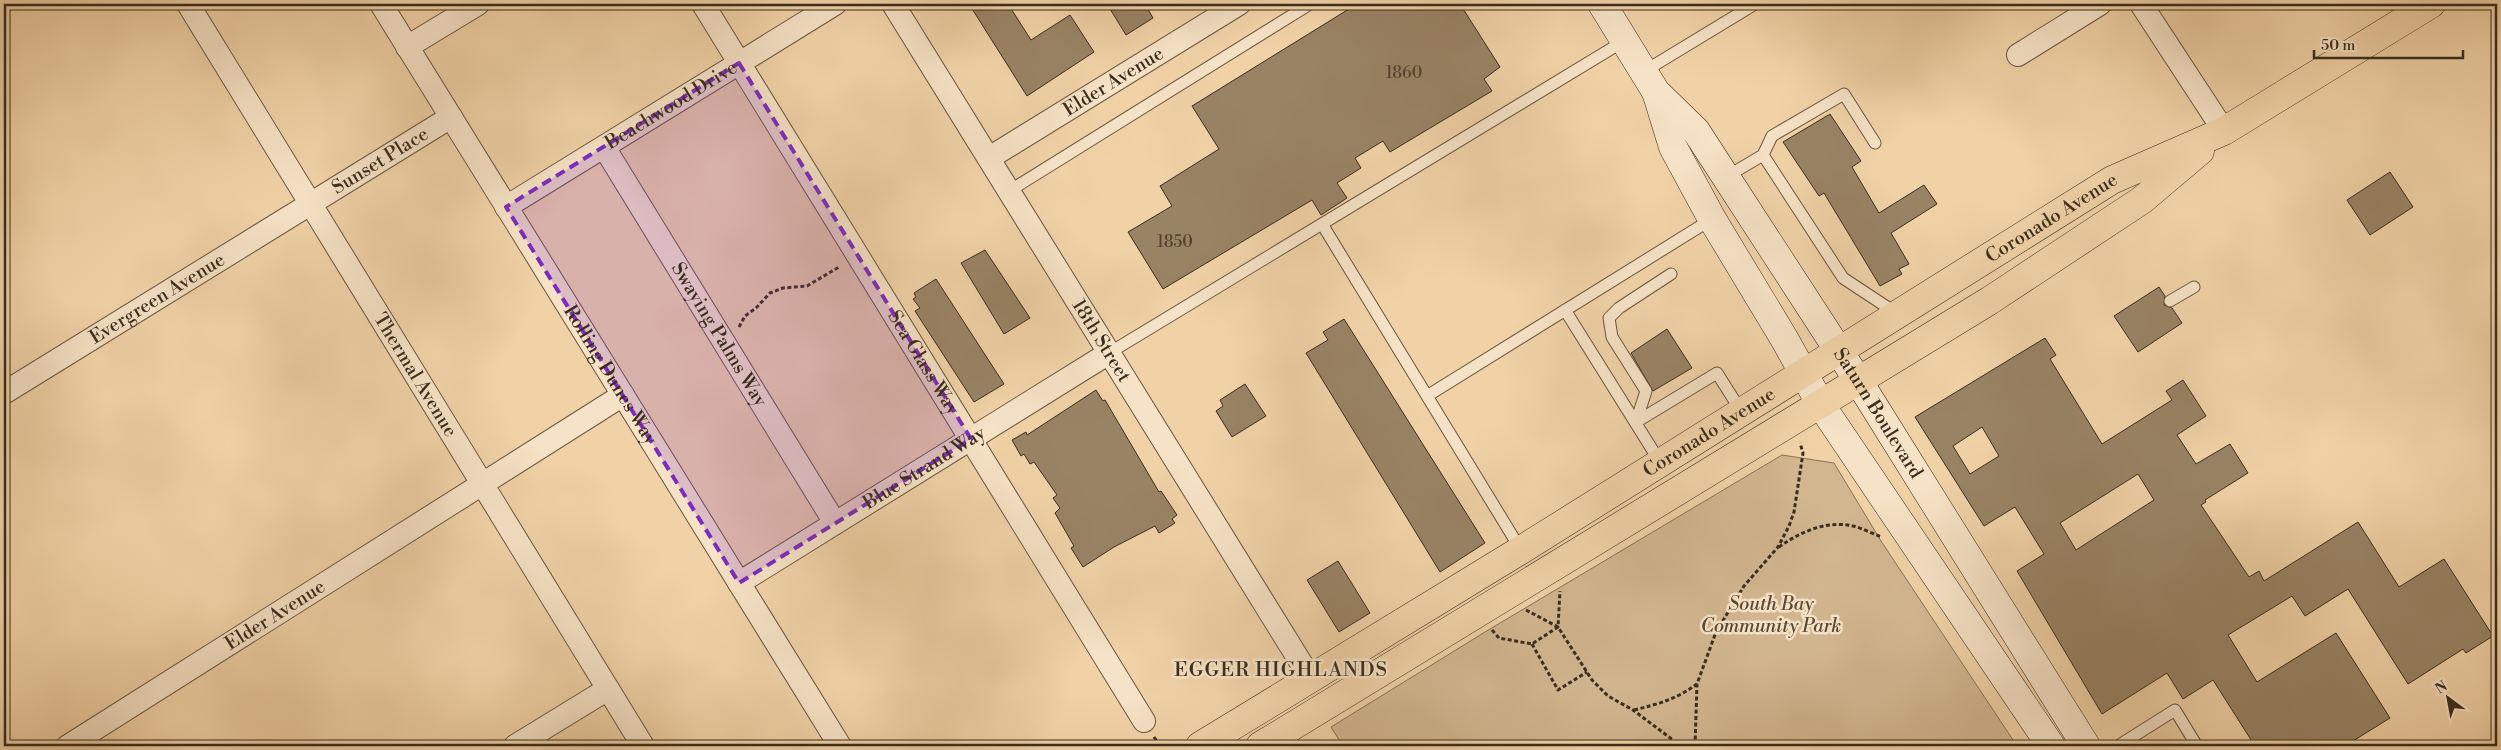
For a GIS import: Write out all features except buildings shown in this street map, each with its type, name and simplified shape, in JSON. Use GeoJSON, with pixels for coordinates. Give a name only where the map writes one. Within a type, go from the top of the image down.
{"type":"FeatureCollection","features":[{"type":"Feature","properties":{"kind":"main road","name":"Saturn Boulevard"},"geometry":{"type":"LineString","coordinates":[[1602,4],[1650,82],[1696,131],[1859,382],[2086,746]]}},
{"type":"Feature","properties":{"kind":"main road","name":"Coronado Avenue"},"geometry":{"type":"LineString","coordinates":[[1200,746],[1521,550],[2112,180],[2224,131],[2431,4]]}},
{"type":"Feature","properties":{"kind":"main road","name":"Saturn Boulevard"},"geometry":{"type":"LineString","coordinates":[[1650,82],[1673,147],[1712,219],[1821,405],[2051,746]]}},
{"type":"Feature","properties":{"kind":"main road","name":"Coronado Avenue"},"geometry":{"type":"LineString","coordinates":[[1260,746],[1989,301],[2142,200],[2224,131]]}},
{"type":"Feature","properties":{"kind":"main road"},"geometry":{"type":"LineString","coordinates":[[1311,678],[1327,704]]}},
{"type":"Feature","properties":{"kind":"street","name":"Thermal Avenue"},"geometry":{"type":"LineString","coordinates":[[188,4],[643,746]]}},
{"type":"Feature","properties":{"kind":"street","name":"Rolling Dunes Way"},"geometry":{"type":"LineString","coordinates":[[381,4],[840,746]]}},
{"type":"Feature","properties":{"kind":"street"},"geometry":{"type":"LineString","coordinates":[[407,47],[478,4]]}},
{"type":"Feature","properties":{"kind":"street","name":"Sea Glass Way"},"geometry":{"type":"LineString","coordinates":[[703,4],[1149,728]]}},
{"type":"Feature","properties":{"kind":"street","name":"Beachwood Drive"},"geometry":{"type":"LineString","coordinates":[[506,207],[834,4]]}},
{"type":"Feature","properties":{"kind":"street","name":"18th Street"},"geometry":{"type":"LineString","coordinates":[[893,4],[1311,678]]}},
{"type":"Feature","properties":{"kind":"street","name":"Elder Avenue"},"geometry":{"type":"LineString","coordinates":[[989,158],[1239,4]]}},
{"type":"Feature","properties":{"kind":"street"},"geometry":{"type":"LineString","coordinates":[[2018,55],[2100,4]]}},
{"type":"Feature","properties":{"kind":"street"},"geometry":{"type":"LineString","coordinates":[[2141,4],[2224,131]]}},
{"type":"Feature","properties":{"kind":"street","name":"Sunset Place"},"geometry":{"type":"LineString","coordinates":[[310,203],[451,117]]}},
{"type":"Feature","properties":{"kind":"street","name":"Swaying Palms Way"},"geometry":{"type":"LineString","coordinates":[[604,147],[835,523]]}},
{"type":"Feature","properties":{"kind":"street","name":"Evergreen Avenue"},"geometry":{"type":"LineString","coordinates":[[4,393],[310,203]]}},
{"type":"Feature","properties":{"kind":"street","name":"Blue Strand Way"},"geometry":{"type":"LineString","coordinates":[[739,583],[1109,353]]}},
{"type":"Feature","properties":{"kind":"street","name":"Elder Avenue"},"geometry":{"type":"LineString","coordinates":[[68,746],[623,395]]}},
{"type":"Feature","properties":{"kind":"street"},"geometry":{"type":"LineString","coordinates":[[514,746],[608,689]]}},
{"type":"Feature","properties":{"kind":"lane"},"geometry":{"type":"LineString","coordinates":[[1009,191],[1310,4]]}},
{"type":"Feature","properties":{"kind":"lane"},"geometry":{"type":"LineString","coordinates":[[1650,82],[1755,4]]}},
{"type":"Feature","properties":{"kind":"lane"},"geometry":{"type":"LineString","coordinates":[[1109,353],[1624,41]]}},
{"type":"Feature","properties":{"kind":"lane"},"geometry":{"type":"LineString","coordinates":[[1726,177],[1763,155],[1772,136],[1844,94],[1875,144]]}},
{"type":"Feature","properties":{"kind":"lane"},"geometry":{"type":"LineString","coordinates":[[1763,155],[1843,278],[1898,314]]}},
{"type":"Feature","properties":{"kind":"lane"},"geometry":{"type":"LineString","coordinates":[[1427,396],[1712,219]]}},
{"type":"Feature","properties":{"kind":"lane"},"geometry":{"type":"LineString","coordinates":[[1322,224],[1521,550]]}},
{"type":"Feature","properties":{"kind":"lane"},"geometry":{"type":"LineString","coordinates":[[1636,422],[1646,391],[1612,337],[1609,318],[1619,308],[1671,274]]}},
{"type":"Feature","properties":{"kind":"lane"},"geometry":{"type":"LineString","coordinates":[[2170,301],[2194,287]]}},
{"type":"Feature","properties":{"kind":"lane"},"geometry":{"type":"LineString","coordinates":[[1565,310],[1660,462]]}},
{"type":"Feature","properties":{"kind":"lane"},"geometry":{"type":"LineString","coordinates":[[1636,422],[1717,373],[1741,411]]}},
{"type":"Feature","properties":{"kind":"lane"},"geometry":{"type":"LineString","coordinates":[[2118,746],[2175,710],[2197,746]]}},
{"type":"Feature","properties":{"kind":"path"},"geometry":{"type":"LineString","coordinates":[[736,330],[745,316],[756,308],[770,293],[783,288],[807,286],[839,267]]}},
{"type":"Feature","properties":{"kind":"path"},"geometry":{"type":"LineString","coordinates":[[1778,547],[1794,512],[1803,453],[1800,443]]}},
{"type":"Feature","properties":{"kind":"path"},"geometry":{"type":"LineString","coordinates":[[1696,746],[1697,684],[1716,632],[1744,586],[1778,547],[1799,533],[1830,525],[1852,526],[1883,538]]}},
{"type":"Feature","properties":{"kind":"path"},"geometry":{"type":"LineString","coordinates":[[1514,590],[1528,613],[1558,627],[1587,672],[1608,696],[1633,710],[1682,746]]}},
{"type":"Feature","properties":{"kind":"path"},"geometry":{"type":"LineString","coordinates":[[1558,627],[1560,590]]}},
{"type":"Feature","properties":{"kind":"path"},"geometry":{"type":"LineString","coordinates":[[1481,610],[1499,638],[1532,644],[1558,627]]}},
{"type":"Feature","properties":{"kind":"path"},"geometry":{"type":"LineString","coordinates":[[1532,644],[1558,690],[1587,672]]}},
{"type":"Feature","properties":{"kind":"path"},"geometry":{"type":"LineString","coordinates":[[1633,710],[1665,703],[1683,695],[1697,684]]}},
{"type":"Feature","properties":{"kind":"path"},"geometry":{"type":"LineString","coordinates":[[1149,728],[1160,746]]}},
{"type":"Feature","properties":{"kind":"highlighted area"},"geometry":{"type":"Polygon","coordinates":[[[739,63],[971,439],[739,583],[506,207],[739,63]]]}},
{"type":"Feature","properties":{"kind":"green space","name":"South Bay Community Park"},"geometry":{"type":"Polygon","coordinates":[[[1782,455],[1834,463],[1881,541],[2017,746],[1343,746],[1331,727],[1485,632],[1782,455]]]}},
{"type":"Feature","properties":{"kind":"district","name":"EGGER HIGHLANDS"},"geometry":{"type":"Point","coordinates":[1281,670]}}]}
